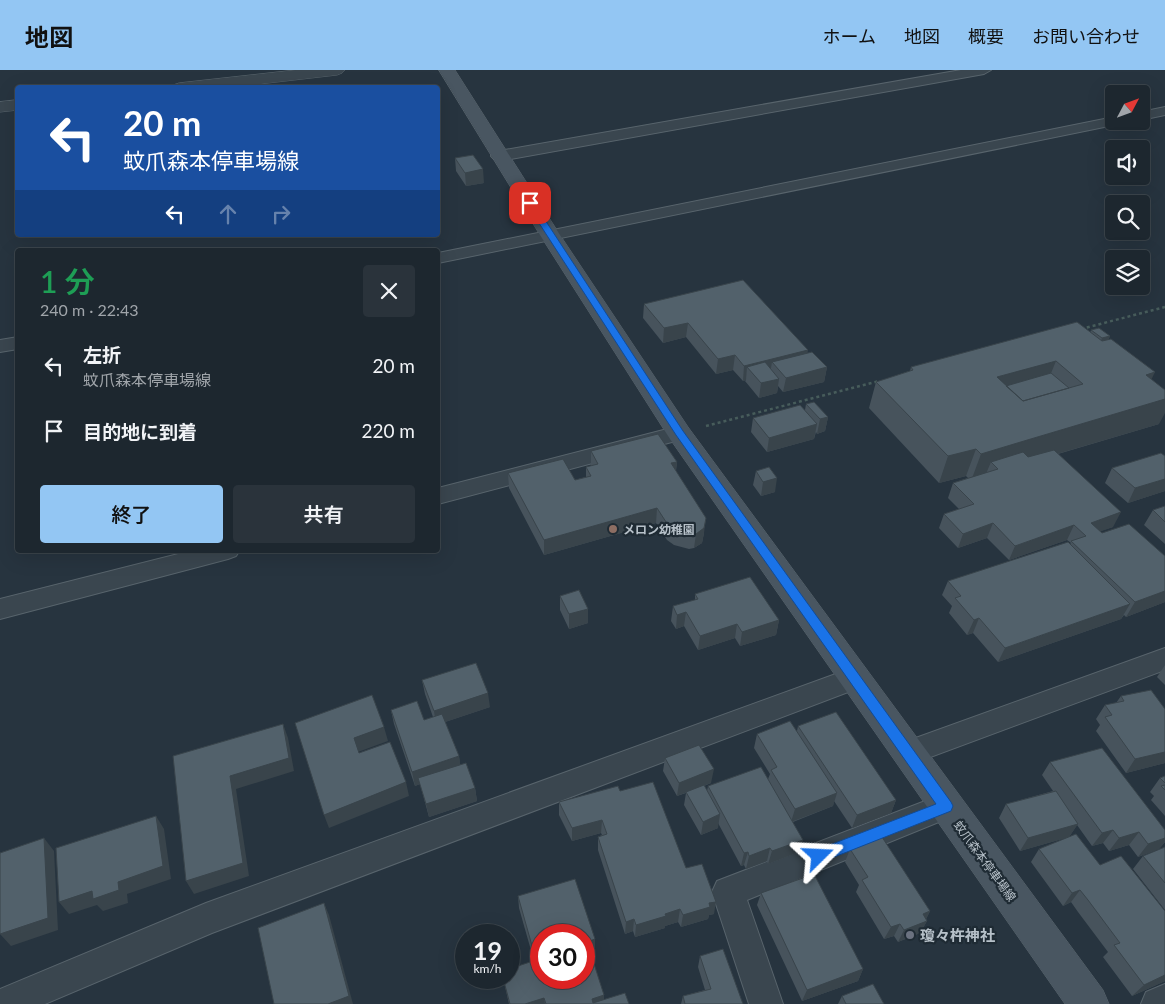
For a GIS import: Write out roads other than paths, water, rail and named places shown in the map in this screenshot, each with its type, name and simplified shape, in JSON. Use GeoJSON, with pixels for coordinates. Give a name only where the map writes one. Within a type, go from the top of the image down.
{"type":"FeatureCollection","features":[{"type":"Feature","properties":{"kind":"main road","name":"蚊爪森本停車場線"},"geometry":{"type":"LineString","coordinates":[[447,70],[499,156],[679,433],[1088,1004]]}},
{"type":"Feature","properties":{"kind":"street"},"geometry":{"type":"LineString","coordinates":[[205,85],[336,70]]}},
{"type":"Feature","properties":{"kind":"street"},"geometry":{"type":"LineString","coordinates":[[499,156],[984,70]]}},
{"type":"Feature","properties":{"kind":"street"},"geometry":{"type":"LineString","coordinates":[[0,107],[15,105]]}},
{"type":"Feature","properties":{"kind":"street"},"geometry":{"type":"LineString","coordinates":[[1150,114],[1165,111]]}},
{"type":"Feature","properties":{"kind":"street"},"geometry":{"type":"LineString","coordinates":[[440,258],[1105,123]]}},
{"type":"Feature","properties":{"kind":"street"},"geometry":{"type":"LineString","coordinates":[[0,346],[15,344]]}},
{"type":"Feature","properties":{"kind":"street"},"geometry":{"type":"LineString","coordinates":[[440,495],[679,433]]}},
{"type":"Feature","properties":{"kind":"street"},"geometry":{"type":"LineString","coordinates":[[0,609],[216,553]]}},
{"type":"Feature","properties":{"kind":"street"},"geometry":{"type":"LineString","coordinates":[[909,754],[1165,659]]}},
{"type":"Feature","properties":{"kind":"street"},"geometry":{"type":"LineString","coordinates":[[6,1004],[206,919],[855,678]]}},
{"type":"Feature","properties":{"kind":"street"},"geometry":{"type":"LineString","coordinates":[[766,1004],[728,892],[946,806]]}},
{"type":"Feature","properties":{"kind":"street"},"geometry":{"type":"LineString","coordinates":[[1158,1004],[1165,1001]]}},
{"type":"Feature","properties":{"kind":"place","name":"メロン幼稚園"},"geometry":{"type":"Point","coordinates":[613,529]}},
{"type":"Feature","properties":{"kind":"place","name":"瓊々杵神社"},"geometry":{"type":"Point","coordinates":[910,935]}}]}
